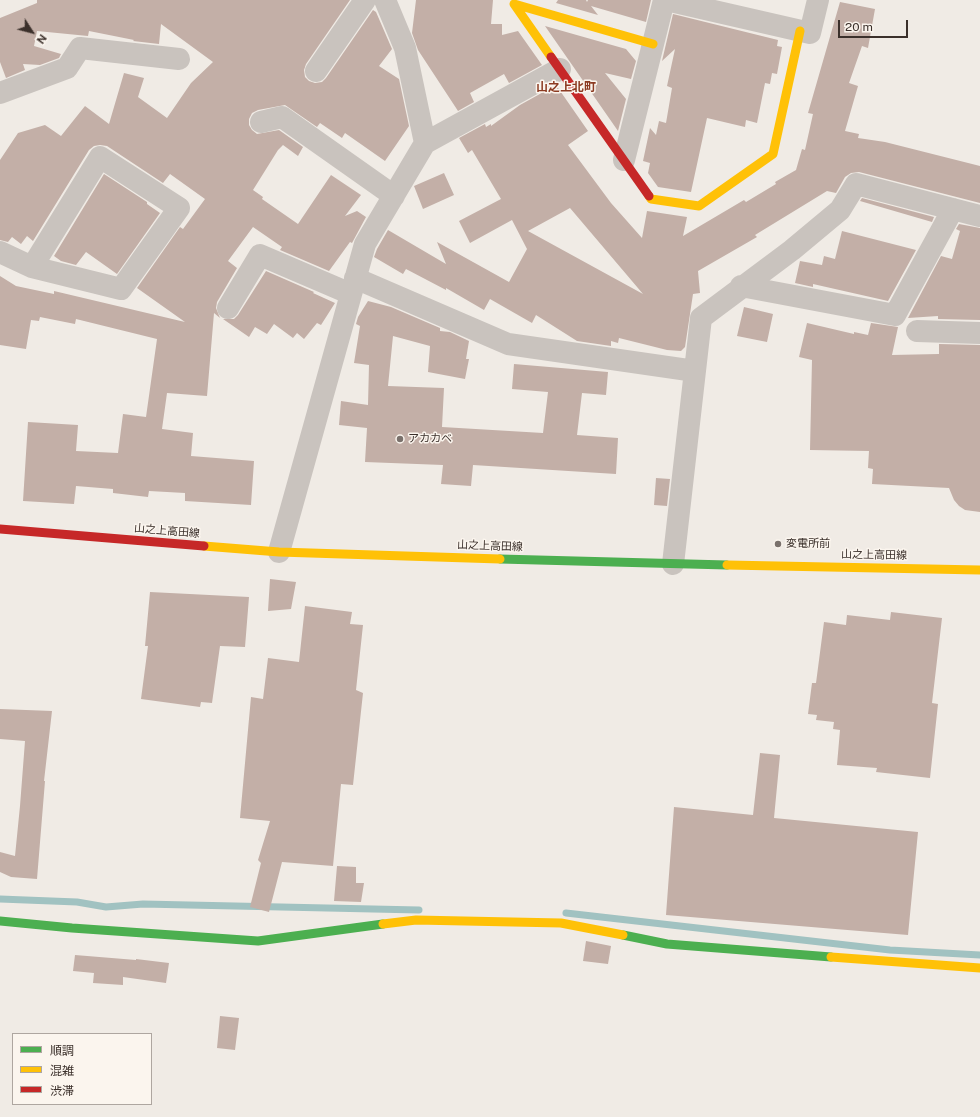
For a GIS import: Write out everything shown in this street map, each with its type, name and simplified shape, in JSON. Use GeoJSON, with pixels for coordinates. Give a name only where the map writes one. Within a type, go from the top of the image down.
{"type":"FeatureCollection","features":[{"type":"Feature","properties":{"kind":"street"},"geometry":{"type":"LineString","coordinates":[[316,71],[365,0]]}},
{"type":"Feature","properties":{"kind":"street"},"geometry":{"type":"LineString","coordinates":[[384,0],[406,48],[425,143]]}},
{"type":"Feature","properties":{"kind":"street"},"geometry":{"type":"LineString","coordinates":[[624,160],[665,0],[810,33],[818,0]]}},
{"type":"Feature","properties":{"kind":"street"},"geometry":{"type":"LineString","coordinates":[[653,44],[514,4],[651,199],[699,206],[773,154],[800,31]]}},
{"type":"Feature","properties":{"kind":"street"},"geometry":{"type":"LineString","coordinates":[[0,93],[67,68],[80,48],[179,59]]}},
{"type":"Feature","properties":{"kind":"street"},"geometry":{"type":"LineString","coordinates":[[279,552],[365,244],[425,143],[560,69]]}},
{"type":"Feature","properties":{"kind":"street"},"geometry":{"type":"LineString","coordinates":[[261,122],[282,117],[394,196]]}},
{"type":"Feature","properties":{"kind":"street"},"geometry":{"type":"LineString","coordinates":[[0,252],[32,267],[121,289],[179,208],[100,157],[32,267]]}},
{"type":"Feature","properties":{"kind":"street"},"geometry":{"type":"LineString","coordinates":[[673,564],[701,318],[741,286],[792,250],[840,210],[856,184],[980,216]]}},
{"type":"Feature","properties":{"kind":"street"},"geometry":{"type":"LineString","coordinates":[[741,286],[895,315],[953,209]]}},
{"type":"Feature","properties":{"kind":"street"},"geometry":{"type":"LineString","coordinates":[[228,308],[260,255],[353,286],[508,344],[695,371]]}},
{"type":"Feature","properties":{"kind":"street"},"geometry":{"type":"LineString","coordinates":[[917,331],[980,333]]}},
{"type":"Feature","properties":{"kind":"street","name":"山之上高田線"},"geometry":{"type":"LineString","coordinates":[[0,529],[279,552],[673,564],[980,570]]}},
{"type":"Feature","properties":{"kind":"street"},"geometry":{"type":"LineString","coordinates":[[0,921],[72,928],[258,941],[416,920],[561,923],[667,944],[980,968]]}},
{"type":"Feature","properties":{"kind":"building"},"geometry":{"type":"Polygon","coordinates":[[[37,0],[350,0],[306,64],[304,70],[305,77],[309,81],[315,83],[322,82],[326,78],[373,10],[376,12],[392,49],[379,66],[399,79],[409,126],[385,161],[345,133],[342,138],[320,123],[317,127],[285,105],[258,110],[252,113],[249,119],[249,125],[257,134],[279,130],[303,147],[298,156],[283,145],[278,150],[253,190],[263,197],[262,199],[298,224],[331,175],[361,195],[345,216],[357,211],[366,217],[352,243],[350,242],[329,271],[280,250],[282,247],[253,227],[228,261],[237,268],[217,302],[216,308],[220,318],[214,313],[207,396],[167,393],[162,429],[193,433],[191,456],[254,461],[251,505],[185,501],[185,493],[149,491],[148,497],[113,493],[113,489],[76,486],[74,504],[23,501],[28,422],[78,425],[76,451],[118,453],[123,414],[146,417],[157,339],[76,319],[75,324],[40,317],[39,321],[31,320],[26,349],[0,345],[0,276],[16,286],[54,294],[54,291],[185,322],[137,288],[180,227],[183,229],[205,199],[170,174],[163,183],[107,146],[94,146],[89,150],[33,241],[27,236],[21,244],[12,237],[8,242],[0,240],[0,160],[18,133],[45,125],[61,136],[85,106],[109,124],[124,73],[144,78],[138,97],[167,118],[191,83],[213,62],[161,24],[159,44],[133,41],[134,40],[89,31],[88,36],[37,31],[34,46],[61,54],[59,58],[40,65],[23,64],[25,70],[6,78],[0,62],[0,18],[37,3],[37,0]]]}},
{"type":"Feature","properties":{"kind":"building"},"geometry":{"type":"Polygon","coordinates":[[[416,0],[493,0],[491,24],[502,24],[502,35],[518,31],[542,65],[509,83],[504,74],[470,93],[474,102],[458,111],[418,50],[412,33],[416,0]]]}},
{"type":"Feature","properties":{"kind":"building"},"geometry":{"type":"Polygon","coordinates":[[[558,0],[586,0],[587,2],[588,0],[651,0],[646,22],[591,6],[598,15],[556,3],[558,0]]]}},
{"type":"Feature","properties":{"kind":"building"},"geometry":{"type":"Polygon","coordinates":[[[840,2],[875,9],[868,48],[862,46],[849,83],[858,86],[845,131],[859,134],[858,138],[885,142],[980,166],[980,203],[859,172],[851,173],[845,177],[836,193],[827,191],[755,235],[757,237],[698,271],[700,293],[693,294],[685,347],[681,351],[667,350],[619,338],[618,343],[611,341],[611,346],[577,341],[536,315],[532,323],[490,299],[484,310],[446,288],[446,290],[406,269],[403,274],[374,257],[388,230],[446,264],[437,242],[509,282],[527,249],[512,220],[470,243],[459,221],[501,199],[472,150],[468,153],[459,138],[485,124],[486,127],[491,124],[491,126],[520,105],[556,85],[588,131],[568,145],[611,203],[642,238],[647,211],[687,217],[683,236],[744,200],[746,202],[776,184],[775,182],[796,170],[802,149],[805,150],[813,114],[808,113],[840,2]],[[570,208],[528,231],[643,294],[570,208]]]}},
{"type":"Feature","properties":{"kind":"building"},"geometry":{"type":"Polygon","coordinates":[[[673,14],[778,40],[777,46],[782,47],[777,74],[772,73],[770,84],[765,83],[757,123],[746,120],[745,127],[707,118],[691,192],[658,187],[648,173],[650,163],[643,161],[650,128],[656,135],[659,121],[666,123],[672,88],[667,86],[675,49],[662,61],[673,14]]]}},
{"type":"Feature","properties":{"kind":"building"},"geometry":{"type":"Polygon","coordinates":[[[545,26],[626,49],[636,61],[631,79],[605,73],[626,99],[618,131],[545,26]]]}},
{"type":"Feature","properties":{"kind":"building"},"geometry":{"type":"Polygon","coordinates":[[[444,173],[454,195],[423,209],[414,186],[444,173]]]}},
{"type":"Feature","properties":{"kind":"building"},"geometry":{"type":"Polygon","coordinates":[[[104,174],[147,202],[147,204],[160,213],[117,274],[86,252],[76,265],[61,261],[54,256],[104,174]]]}},
{"type":"Feature","properties":{"kind":"building"},"geometry":{"type":"Polygon","coordinates":[[[862,198],[934,217],[932,222],[860,201],[862,198]]]}},
{"type":"Feature","properties":{"kind":"building"},"geometry":{"type":"Polygon","coordinates":[[[959,224],[980,228],[980,320],[938,319],[938,316],[908,318],[941,256],[952,259],[960,231],[956,229],[959,224]]]}},
{"type":"Feature","properties":{"kind":"building"},"geometry":{"type":"Polygon","coordinates":[[[842,231],[916,250],[888,301],[813,284],[813,287],[795,283],[800,261],[822,265],[824,256],[835,259],[842,231]]]}},
{"type":"Feature","properties":{"kind":"building"},"geometry":{"type":"Polygon","coordinates":[[[266,271],[335,303],[321,325],[317,323],[304,339],[297,333],[293,338],[274,324],[267,334],[255,327],[249,337],[223,319],[234,319],[238,315],[266,271]]]}},
{"type":"Feature","properties":{"kind":"building"},"geometry":{"type":"Polygon","coordinates":[[[368,301],[391,307],[440,328],[440,331],[450,332],[469,341],[466,359],[469,359],[465,379],[428,372],[430,346],[393,336],[388,386],[444,388],[442,427],[543,433],[548,392],[512,389],[514,364],[608,372],[606,395],[582,393],[577,435],[618,438],[616,474],[473,465],[471,486],[441,484],[443,465],[365,462],[367,428],[339,425],[341,401],[368,405],[369,365],[354,363],[360,326],[356,324],[358,317],[368,301]]]}},
{"type":"Feature","properties":{"kind":"building"},"geometry":{"type":"Polygon","coordinates":[[[744,307],[773,314],[767,342],[737,336],[744,307]]]}},
{"type":"Feature","properties":{"kind":"building"},"geometry":{"type":"Polygon","coordinates":[[[807,323],[854,334],[854,332],[868,335],[871,323],[898,327],[892,355],[939,354],[939,344],[980,345],[980,512],[965,510],[959,506],[954,500],[949,488],[872,484],[873,469],[868,468],[869,451],[810,450],[812,360],[799,357],[807,323]]]}},
{"type":"Feature","properties":{"kind":"building"},"geometry":{"type":"Polygon","coordinates":[[[656,478],[670,479],[667,506],[654,505],[656,478]]]}},
{"type":"Feature","properties":{"kind":"building"},"geometry":{"type":"Polygon","coordinates":[[[270,579],[296,582],[291,609],[268,611],[270,579]]]}},
{"type":"Feature","properties":{"kind":"building"},"geometry":{"type":"Polygon","coordinates":[[[150,592],[249,597],[245,647],[220,646],[212,703],[201,702],[200,707],[141,699],[148,646],[145,646],[150,592]]]}},
{"type":"Feature","properties":{"kind":"building"},"geometry":{"type":"Polygon","coordinates":[[[305,606],[352,612],[350,624],[363,625],[356,690],[363,693],[353,785],[341,784],[333,866],[282,862],[269,912],[250,907],[261,863],[258,860],[270,821],[240,818],[251,697],[263,699],[268,658],[299,662],[305,606]]]}},
{"type":"Feature","properties":{"kind":"building"},"geometry":{"type":"Polygon","coordinates":[[[891,612],[942,618],[932,703],[938,704],[930,778],[876,772],[877,768],[837,765],[840,730],[833,729],[834,722],[816,720],[817,715],[808,714],[812,683],[816,683],[824,622],[846,625],[847,615],[890,620],[891,612]]]}},
{"type":"Feature","properties":{"kind":"building"},"geometry":{"type":"Polygon","coordinates":[[[0,709],[52,711],[44,781],[37,879],[11,877],[0,872],[0,852],[15,856],[25,741],[0,739],[0,709]]]}},
{"type":"Feature","properties":{"kind":"building"},"geometry":{"type":"Polygon","coordinates":[[[760,753],[780,755],[774,818],[918,832],[908,935],[666,915],[674,807],[753,815],[760,753]]]}},
{"type":"Feature","properties":{"kind":"building"},"geometry":{"type":"Polygon","coordinates":[[[337,866],[356,867],[356,883],[364,883],[361,902],[334,901],[337,866]]]}},
{"type":"Feature","properties":{"kind":"building"},"geometry":{"type":"Polygon","coordinates":[[[586,941],[611,946],[608,964],[583,961],[586,941]]]}},
{"type":"Feature","properties":{"kind":"building"},"geometry":{"type":"Polygon","coordinates":[[[75,955],[169,963],[166,983],[123,977],[123,985],[93,983],[94,973],[73,971],[75,955]]]}},
{"type":"Feature","properties":{"kind":"building"},"geometry":{"type":"Polygon","coordinates":[[[220,1016],[239,1018],[235,1050],[217,1048],[220,1016]]]}},
{"type":"Feature","properties":{"kind":"waterway"},"geometry":{"type":"LineString","coordinates":[[0,899],[77,902],[106,907],[143,904],[419,910]]}},
{"type":"Feature","properties":{"kind":"waterway"},"geometry":{"type":"LineString","coordinates":[[566,913],[890,950],[980,955]]}},
{"type":"Feature","properties":{"kind":"traffic: fast"},"geometry":{"type":"LineString","coordinates":[[500,559],[727,565]]}},
{"type":"Feature","properties":{"kind":"traffic: fast"},"geometry":{"type":"LineString","coordinates":[[0,921],[72,928],[258,941],[383,924]]}},
{"type":"Feature","properties":{"kind":"traffic: fast"},"geometry":{"type":"LineString","coordinates":[[623,935],[667,944],[831,957]]}},
{"type":"Feature","properties":{"kind":"traffic: slow"},"geometry":{"type":"LineString","coordinates":[[551,57],[514,4],[653,44]]}},
{"type":"Feature","properties":{"kind":"traffic: slow"},"geometry":{"type":"LineString","coordinates":[[649,196],[651,199],[699,206],[773,154],[800,31]]}},
{"type":"Feature","properties":{"kind":"traffic: slow"},"geometry":{"type":"LineString","coordinates":[[204,546],[279,552],[500,559]]}},
{"type":"Feature","properties":{"kind":"traffic: slow"},"geometry":{"type":"LineString","coordinates":[[727,565],[980,570]]}},
{"type":"Feature","properties":{"kind":"traffic: slow"},"geometry":{"type":"LineString","coordinates":[[383,924],[416,920],[561,923],[623,935]]}},
{"type":"Feature","properties":{"kind":"traffic: slow"},"geometry":{"type":"LineString","coordinates":[[831,957],[980,968]]}},
{"type":"Feature","properties":{"kind":"traffic: jam"},"geometry":{"type":"LineString","coordinates":[[551,57],[649,196]]}},
{"type":"Feature","properties":{"kind":"traffic: jam"},"geometry":{"type":"LineString","coordinates":[[0,529],[204,546]]}},
{"type":"Feature","properties":{"kind":"place","name":"アカカベ"},"geometry":{"type":"Point","coordinates":[400,439]}},
{"type":"Feature","properties":{"kind":"place","name":"変電所前"},"geometry":{"type":"Point","coordinates":[778,544]}},
{"type":"Feature","properties":{"kind":"district","name":"山之上北町"},"geometry":{"type":"Point","coordinates":[566,87]}}]}
